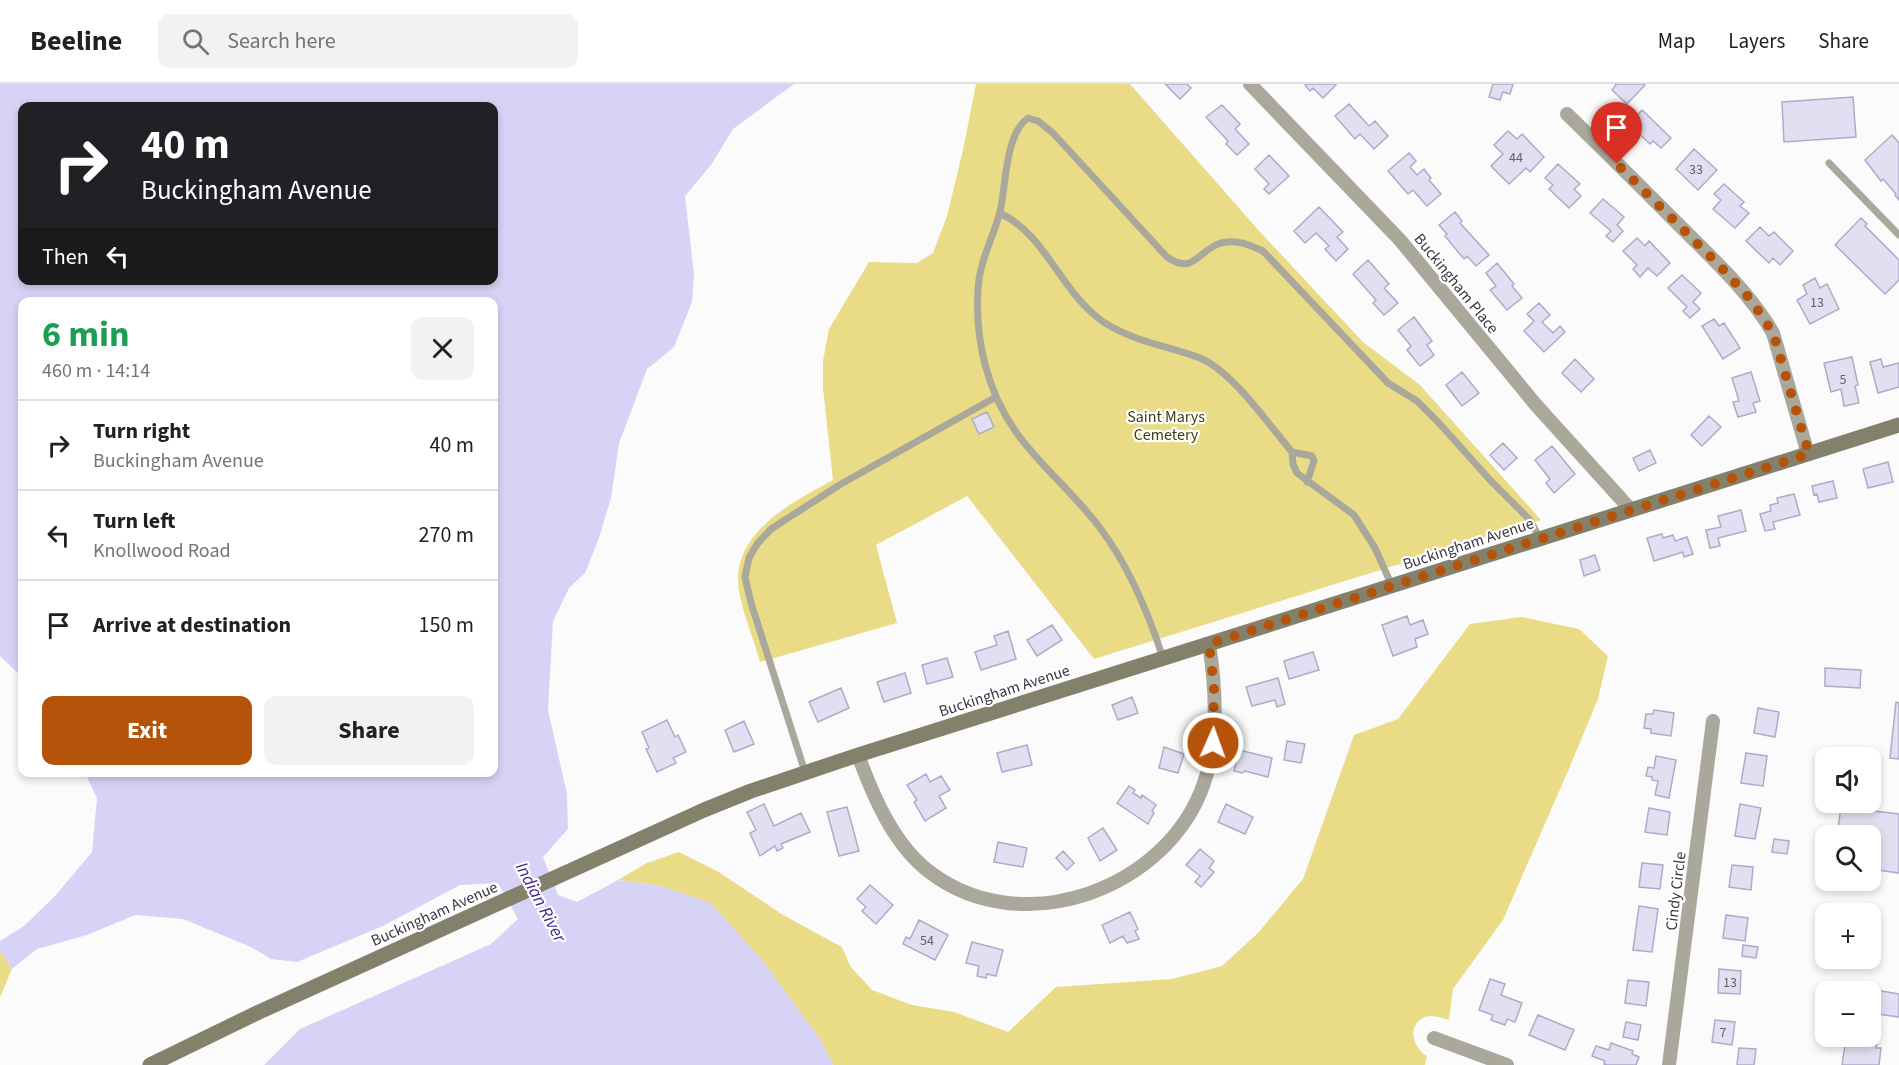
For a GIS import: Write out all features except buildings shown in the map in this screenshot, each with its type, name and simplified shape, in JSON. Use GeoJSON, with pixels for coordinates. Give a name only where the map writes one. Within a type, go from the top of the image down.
{"type":"FeatureCollection","features":[{"type":"Feature","properties":{"kind":"main road","name":"Buckingham Avenue"},"geometry":{"type":"LineString","coordinates":[[150,1065],[259,1012],[704,810],[805,772],[1899,425]]}},
{"type":"Feature","properties":{"kind":"street","name":"Buckingham Place"},"geometry":{"type":"LineString","coordinates":[[1250,84],[1400,240],[1536,405],[1631,510]]}},
{"type":"Feature","properties":{"kind":"street"},"geometry":{"type":"LineString","coordinates":[[1567,114],[1718,264],[1764,317],[1773,333],[1809,454]]}},
{"type":"Feature","properties":{"kind":"street"},"geometry":{"type":"LineString","coordinates":[[858,755],[884,814],[915,859],[930,873],[948,884],[995,901],[1020,904],[1054,902],[1082,896],[1132,873],[1154,857],[1188,818],[1204,783],[1213,743],[1213,668],[1209,644]]}},
{"type":"Feature","properties":{"kind":"street","name":"Cindy Circle"},"geometry":{"type":"LineString","coordinates":[[1669,1065],[1713,721]]}},
{"type":"Feature","properties":{"kind":"street"},"geometry":{"type":"LineString","coordinates":[[1434,1038],[1507,1065]]}},
{"type":"Feature","properties":{"kind":"lane"},"geometry":{"type":"LineString","coordinates":[[1163,658],[1140,598],[1120,556],[1100,527],[1016,433],[996,397],[985,368],[978,324],[978,288],[984,257],[1000,213],[1013,138],[1020,123],[1028,118],[1038,121],[1053,133],[1167,257],[1176,263],[1182,265],[1192,263],[1209,248],[1223,242],[1243,242],[1263,251],[1388,383],[1417,401],[1439,423],[1490,480],[1530,519],[1540,539]]}},
{"type":"Feature","properties":{"kind":"lane"},"geometry":{"type":"LineString","coordinates":[[1829,163],[1899,235]]}},
{"type":"Feature","properties":{"kind":"lane"},"geometry":{"type":"LineString","coordinates":[[1000,213],[1019,224],[1043,250],[1083,304],[1103,322],[1165,348],[1201,358],[1224,373],[1292,452],[1293,464],[1297,473],[1354,515],[1375,548],[1392,586]]}},
{"type":"Feature","properties":{"kind":"lane"},"geometry":{"type":"LineString","coordinates":[[805,772],[749,594],[745,577],[749,558],[757,544],[771,529],[792,514],[996,397]]}},
{"type":"Feature","properties":{"kind":"lane"},"geometry":{"type":"LineString","coordinates":[[1292,452],[1312,456],[1314,461],[1307,482]]}},
{"type":"Feature","properties":{"kind":"green space","name":"Saint Marys Cemetery"},"geometry":{"type":"Polygon","coordinates":[[[976,84],[1130,84],[1261,233],[1363,342],[1420,385],[1541,520],[1094,659],[967,496],[876,545],[897,623],[760,662],[739,591],[739,571],[744,552],[767,522],[799,499],[833,480],[823,388],[823,361],[829,329],[869,262],[917,263],[933,253],[947,216],[976,84]]]}},
{"type":"Feature","properties":{"kind":"green space"},"geometry":{"type":"Polygon","coordinates":[[[1521,617],[1579,629],[1608,656],[1598,699],[1503,920],[1453,989],[1449,1020],[1428,1016],[1415,1025],[1415,1042],[1427,1056],[1425,1065],[833,1065],[820,1039],[661,886],[618,880],[647,863],[679,852],[717,871],[783,915],[842,947],[850,966],[872,990],[912,1005],[954,1012],[1008,1032],[1056,987],[1172,979],[1222,966],[1259,932],[1303,879],[1354,735],[1398,719],[1470,624],[1521,617]]]}},
{"type":"Feature","properties":{"kind":"green space"},"geometry":{"type":"Polygon","coordinates":[[[0,950],[12,969],[0,997],[0,950]]]}},
{"type":"Feature","properties":{"kind":"water","name":"Indian River"},"geometry":{"type":"Polygon","coordinates":[[[0,84],[794,84],[733,129],[711,165],[685,196],[694,274],[692,302],[674,347],[647,369],[619,443],[611,498],[599,538],[585,573],[569,588],[553,621],[548,710],[567,794],[568,829],[543,857],[558,895],[577,902],[618,880],[661,886],[711,903],[763,961],[820,1039],[833,1065],[264,1065],[300,1029],[491,944],[518,919],[498,883],[460,885],[383,926],[297,962],[271,959],[251,947],[183,919],[135,915],[87,935],[37,949],[12,969],[0,950],[0,941],[24,926],[55,896],[92,852],[97,798],[87,777],[498,777],[498,297],[18,297],[18,673],[0,656],[0,84]]]}},
{"type":"Feature","properties":{"kind":"route"},"geometry":{"type":"LineString","coordinates":[[1213,743],[1214,687],[1209,644],[1809,454],[1773,333],[1764,317],[1718,264],[1617,164]]}}]}
